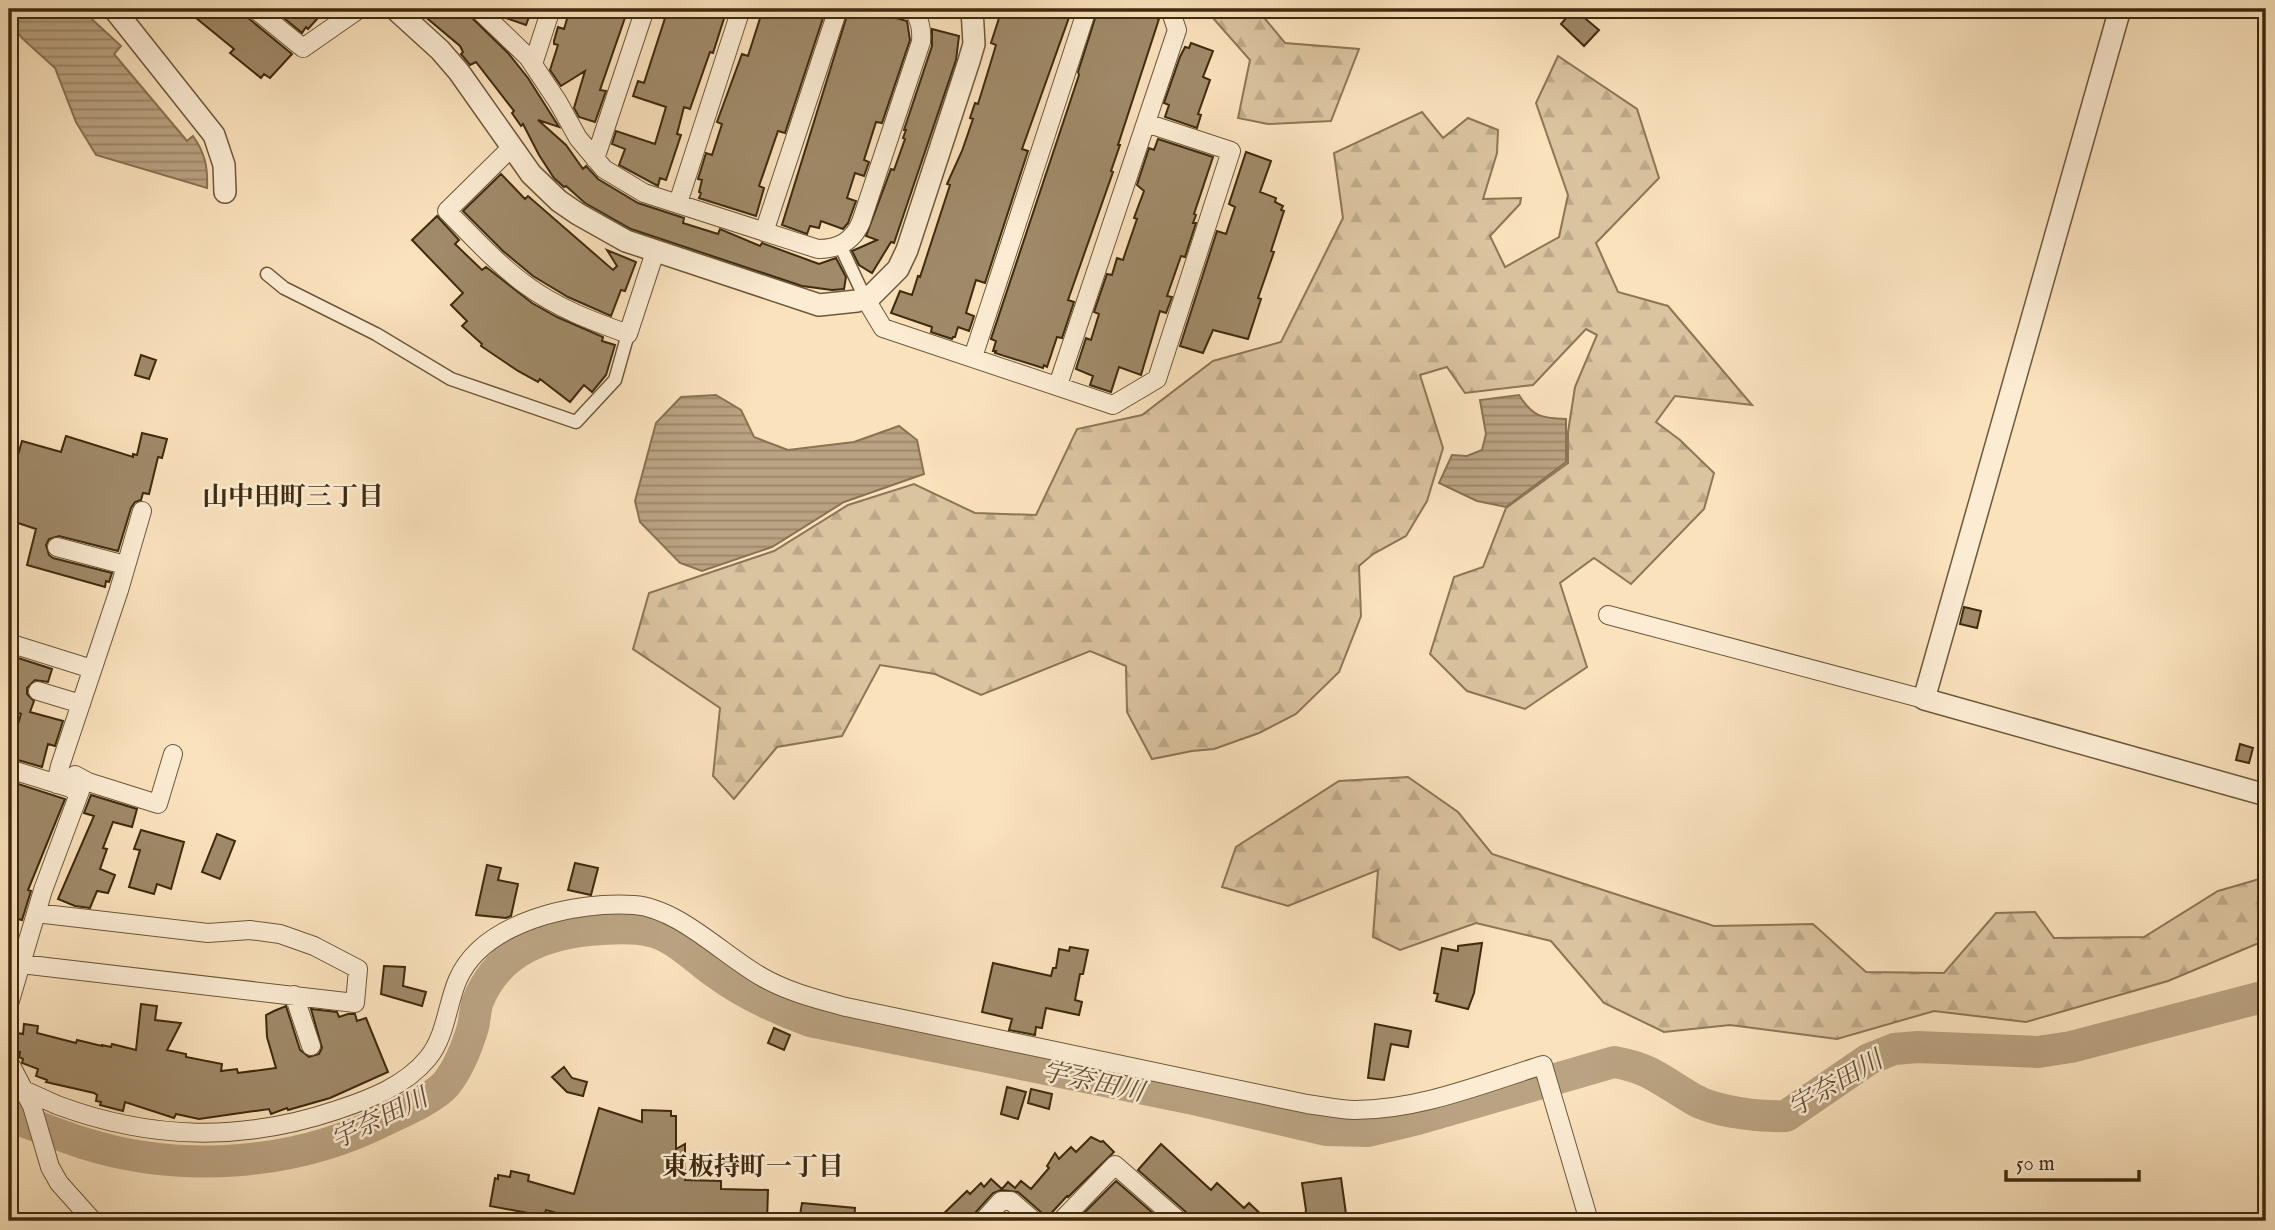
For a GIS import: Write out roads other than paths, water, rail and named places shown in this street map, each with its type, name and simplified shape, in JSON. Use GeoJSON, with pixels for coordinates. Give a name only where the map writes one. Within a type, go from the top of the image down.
{"type":"FeatureCollection","features":[{"type":"Feature","properties":{"kind":"street"},"geometry":{"type":"LineString","coordinates":[[114,9],[214,135],[224,165],[225,192]]}},
{"type":"Feature","properties":{"kind":"street"},"geometry":{"type":"LineString","coordinates":[[255,9],[303,48],[359,9]]}},
{"type":"Feature","properties":{"kind":"street"},"geometry":{"type":"LineString","coordinates":[[395,9],[440,50],[459,72],[531,174],[569,208],[602,229],[656,251],[819,305],[839,305],[865,298],[885,284],[898,269],[974,44],[972,9]]}},
{"type":"Feature","properties":{"kind":"street"},"geometry":{"type":"LineString","coordinates":[[478,9],[533,64],[578,138],[604,169],[633,187],[677,204],[818,249],[831,249],[840,245],[856,234],[862,222],[917,54],[922,32],[913,9]]}},
{"type":"Feature","properties":{"kind":"street"},"geometry":{"type":"LineString","coordinates":[[533,64],[551,9]]}},
{"type":"Feature","properties":{"kind":"street"},"geometry":{"type":"LineString","coordinates":[[595,159],[645,9]]}},
{"type":"Feature","properties":{"kind":"street"},"geometry":{"type":"LineString","coordinates":[[677,204],[741,9]]}},
{"type":"Feature","properties":{"kind":"street"},"geometry":{"type":"LineString","coordinates":[[764,232],[838,9]]}},
{"type":"Feature","properties":{"kind":"street"},"geometry":{"type":"LineString","coordinates":[[973,357],[1087,9]]}},
{"type":"Feature","properties":{"kind":"street"},"geometry":{"type":"LineString","coordinates":[[1058,385],[1177,30],[1170,9]]}},
{"type":"Feature","properties":{"kind":"street"},"geometry":{"type":"LineString","coordinates":[[1924,699],[2120,9]]}},
{"type":"Feature","properties":{"kind":"street"},"geometry":{"type":"LineString","coordinates":[[840,245],[865,298],[883,328],[1113,405],[1157,379],[1231,151],[1146,124]]}},
{"type":"Feature","properties":{"kind":"street"},"geometry":{"type":"LineString","coordinates":[[511,148],[447,211],[502,266],[527,286],[589,320],[628,334]]}},
{"type":"Feature","properties":{"kind":"street"},"geometry":{"type":"LineString","coordinates":[[267,274],[284,288],[376,334],[451,379],[576,422],[615,380],[656,251]]}},
{"type":"Feature","properties":{"kind":"street"},"geometry":{"type":"LineString","coordinates":[[63,786],[60,766],[119,590],[142,510]]}},
{"type":"Feature","properties":{"kind":"street"},"geometry":{"type":"LineString","coordinates":[[57,547],[125,565]]}},
{"type":"Feature","properties":{"kind":"street"},"geometry":{"type":"LineString","coordinates":[[1608,615],[1924,699],[2266,795]]}},
{"type":"Feature","properties":{"kind":"street"},"geometry":{"type":"LineString","coordinates":[[9,643],[92,669]]}},
{"type":"Feature","properties":{"kind":"street"},"geometry":{"type":"LineString","coordinates":[[38,691],[81,704]]}},
{"type":"Feature","properties":{"kind":"street"},"geometry":{"type":"LineString","coordinates":[[63,786],[75,775],[88,782],[158,804],[173,754]]}},
{"type":"Feature","properties":{"kind":"street"},"geometry":{"type":"LineString","coordinates":[[9,769],[80,791],[36,913],[9,1004]]}},
{"type":"Feature","properties":{"kind":"street"},"geometry":{"type":"LineString","coordinates":[[16,1086],[90,1116],[150,1130],[181,1133],[251,1130],[323,1115],[368,1100],[392,1088],[429,1057],[438,1040],[458,979],[479,949],[493,937],[534,919],[573,910],[612,904],[635,905],[656,908],[674,917],[761,977],[784,988],[846,1007],[1307,1104],[1353,1110],[1380,1109],[1434,1098],[1543,1065],[1589,1221]]}},
{"type":"Feature","properties":{"kind":"street"},"geometry":{"type":"LineString","coordinates":[[21,964],[355,1003],[358,969],[314,946],[280,934],[250,930],[208,933],[36,913]]}},
{"type":"Feature","properties":{"kind":"street"},"geometry":{"type":"LineString","coordinates":[[294,996],[311,1046]]}},
{"type":"Feature","properties":{"kind":"street"},"geometry":{"type":"LineString","coordinates":[[9,1062],[16,1086],[33,1109],[50,1167],[59,1183],[93,1221]]}},
{"type":"Feature","properties":{"kind":"street"},"geometry":{"type":"LineString","coordinates":[[1060,1221],[1115,1165],[1179,1221]]}},
{"type":"Feature","properties":{"kind":"street"},"geometry":{"type":"LineString","coordinates":[[983,1221],[1001,1201],[1011,1202],[1034,1221]]}},
{"type":"Feature","properties":{"kind":"waterway","name":"宇奈田川"},"geometry":{"type":"LineString","coordinates":[[9,1116],[83,1143],[120,1153],[159,1159],[238,1160],[315,1147],[352,1135],[387,1119],[441,1089],[451,1078],[462,1057],[473,1027],[478,1001],[487,983],[513,956],[528,946],[564,934],[626,928],[659,933],[667,937],[738,988],[810,1021],[1189,1098],[1326,1130],[1368,1131],[1614,1062],[1656,1076],[1702,1104],[1764,1116],[1786,1116],[1869,1059],[1894,1049],[1918,1047],[2038,1052],[2071,1047],[2266,996]]}},
{"type":"Feature","properties":{"kind":"district","name":"山中田町三丁目"},"geometry":{"type":"Point","coordinates":[293,496]}},
{"type":"Feature","properties":{"kind":"district","name":"東板持町一丁目"},"geometry":{"type":"Point","coordinates":[753,1166]}}]}
